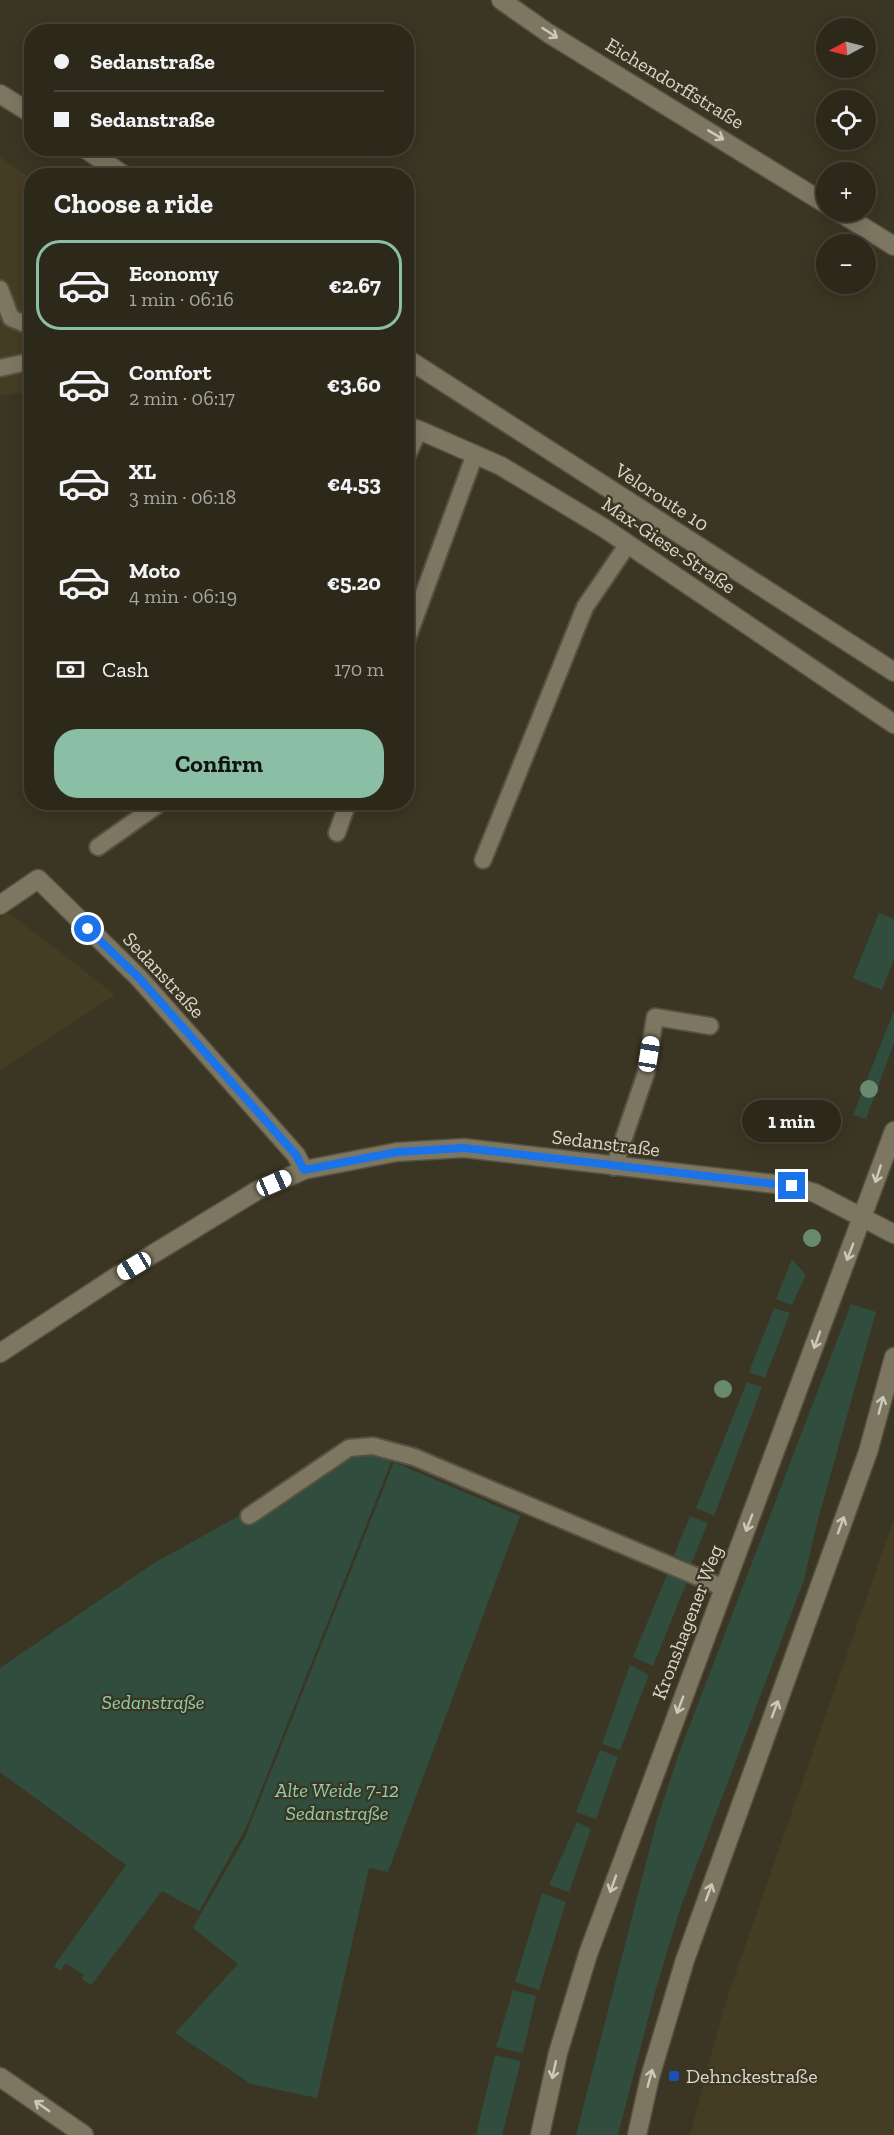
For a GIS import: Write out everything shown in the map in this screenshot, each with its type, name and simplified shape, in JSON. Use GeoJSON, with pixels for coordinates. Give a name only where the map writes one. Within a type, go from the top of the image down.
{"type":"FeatureCollection","features":[{"type":"Feature","properties":{"kind":"street","name":"Eichendorffstraße"},"geometry":{"type":"LineString","coordinates":[[501,0],[548,33],[816,198]]}},
{"type":"Feature","properties":{"kind":"street"},"geometry":{"type":"LineString","coordinates":[[0,94],[24,109]]}},
{"type":"Feature","properties":{"kind":"street"},"geometry":{"type":"LineString","coordinates":[[96,156],[113,168]]}},
{"type":"Feature","properties":{"kind":"street"},"geometry":{"type":"LineString","coordinates":[[855,222],[894,246]]}},
{"type":"Feature","properties":{"kind":"street","name":"Veloroute 10"},"geometry":{"type":"LineString","coordinates":[[414,363],[894,672]]}},
{"type":"Feature","properties":{"kind":"street","name":"Max-Giese-Straße"},"geometry":{"type":"LineString","coordinates":[[414,428],[501,466],[628,544],[894,724]]}},
{"type":"Feature","properties":{"kind":"street","name":"Sedanstraße"},"geometry":{"type":"LineString","coordinates":[[0,905],[38,879],[139,978],[296,1155],[304,1170]]}},
{"type":"Feature","properties":{"kind":"street","name":"Kronshagener Weg"},"geometry":{"type":"LineString","coordinates":[[540,2135],[558,2054],[588,1954],[894,1131]]}},
{"type":"Feature","properties":{"kind":"street","name":"Sedanstraße"},"geometry":{"type":"LineString","coordinates":[[0,1353],[117,1276],[258,1190],[304,1170],[397,1152],[464,1148],[792,1186],[815,1193],[894,1234]]}},
{"type":"Feature","properties":{"kind":"street"},"geometry":{"type":"LineString","coordinates":[[637,2135],[650,2077],[685,1960],[868,1452],[894,1357]]}},
{"type":"Feature","properties":{"kind":"street"},"geometry":{"type":"LineString","coordinates":[[0,2077],[84,2135]]}},
{"type":"Feature","properties":{"kind":"lane"},"geometry":{"type":"LineString","coordinates":[[0,289],[11,318],[24,324]]}},
{"type":"Feature","properties":{"kind":"lane"},"geometry":{"type":"LineString","coordinates":[[0,368],[24,363]]}},
{"type":"Feature","properties":{"kind":"lane"},"geometry":{"type":"LineString","coordinates":[[414,620],[475,454]]}},
{"type":"Feature","properties":{"kind":"lane"},"geometry":{"type":"LineString","coordinates":[[483,860],[585,607],[628,544]]}},
{"type":"Feature","properties":{"kind":"lane"},"geometry":{"type":"LineString","coordinates":[[98,847],[150,810]]}},
{"type":"Feature","properties":{"kind":"lane"},"geometry":{"type":"LineString","coordinates":[[337,833],[345,810]]}},
{"type":"Feature","properties":{"kind":"lane"},"geometry":{"type":"LineString","coordinates":[[614,1167],[646,1073],[655,1017],[710,1026]]}},
{"type":"Feature","properties":{"kind":"lane"},"geometry":{"type":"LineString","coordinates":[[249,1516],[349,1448],[373,1446],[414,1457],[724,1588]]}},
{"type":"Feature","properties":{"kind":"shaded area"},"geometry":{"type":"Polygon","coordinates":[[[0,157],[24,174],[24,392],[0,396],[0,157]]]}},
{"type":"Feature","properties":{"kind":"shaded area"},"geometry":{"type":"Polygon","coordinates":[[[8,912],[115,995],[0,1070],[0,918],[8,912]]]}},
{"type":"Feature","properties":{"kind":"shaded area"},"geometry":{"type":"Polygon","coordinates":[[[894,1519],[894,2135],[690,2135],[725,2004],[894,1519]]]}},
{"type":"Feature","properties":{"kind":"green space"},"geometry":{"type":"Polygon","coordinates":[[[879,913],[894,919],[894,959],[882,990],[853,978],[879,913]]]}},
{"type":"Feature","properties":{"kind":"green space"},"geometry":{"type":"Polygon","coordinates":[[[894,1011],[894,1043],[866,1119],[853,1115],[894,1011]]]}},
{"type":"Feature","properties":{"kind":"green space"},"geometry":{"type":"Polygon","coordinates":[[[792,1259],[806,1275],[792,1305],[776,1299],[792,1259]]]}},
{"type":"Feature","properties":{"kind":"green space"},"geometry":{"type":"Polygon","coordinates":[[[851,1304],[876,1312],[816,1527],[804,1580],[680,1909],[655,1992],[618,2135],[576,2135],[657,1820],[678,1756],[851,1304]]]}},
{"type":"Feature","properties":{"kind":"green space"},"geometry":{"type":"Polygon","coordinates":[[[774,1308],[790,1313],[765,1378],[749,1372],[774,1308]]]}},
{"type":"Feature","properties":{"kind":"green space"},"geometry":{"type":"Polygon","coordinates":[[[747,1382],[762,1387],[714,1516],[696,1508],[747,1382]]]}},
{"type":"Feature","properties":{"kind":"green space"},"geometry":{"type":"Polygon","coordinates":[[[374,1453],[392,1460],[246,1828],[199,1911],[162,1891],[91,1985],[82,1979],[84,1975],[66,1963],[60,1971],[54,1966],[126,1865],[0,1772],[0,1668],[154,1563],[349,1455],[374,1453]]]}},
{"type":"Feature","properties":{"kind":"green space","name":"Alte Weide 7-12 Sedanstraße"},"geometry":{"type":"Polygon","coordinates":[[[394,1462],[520,1516],[388,1872],[369,1868],[317,2098],[251,2084],[175,2033],[238,1964],[193,1928],[245,1837],[394,1462]]]}},
{"type":"Feature","properties":{"kind":"green space"},"geometry":{"type":"Polygon","coordinates":[[[690,1516],[708,1523],[691,1564],[674,1555],[690,1516]]]}},
{"type":"Feature","properties":{"kind":"green space"},"geometry":{"type":"Polygon","coordinates":[[[669,1570],[689,1577],[653,1666],[633,1657],[669,1570]]]}},
{"type":"Feature","properties":{"kind":"green space"},"geometry":{"type":"Polygon","coordinates":[[[630,1665],[649,1675],[620,1750],[602,1744],[630,1665]]]}},
{"type":"Feature","properties":{"kind":"green space"},"geometry":{"type":"Polygon","coordinates":[[[600,1750],[618,1757],[596,1819],[576,1812],[600,1750]]]}},
{"type":"Feature","properties":{"kind":"green space"},"geometry":{"type":"Polygon","coordinates":[[[577,1822],[591,1829],[569,1892],[549,1885],[577,1822]]]}},
{"type":"Feature","properties":{"kind":"green space"},"geometry":{"type":"Polygon","coordinates":[[[542,1893],[566,1902],[539,1990],[515,1982],[542,1893]]]}},
{"type":"Feature","properties":{"kind":"green space"},"geometry":{"type":"Polygon","coordinates":[[[513,1990],[536,1996],[523,2053],[496,2047],[513,1990]]]}},
{"type":"Feature","properties":{"kind":"green space"},"geometry":{"type":"Polygon","coordinates":[[[495,2055],[521,2061],[502,2135],[476,2135],[495,2055]]]}},
{"type":"Feature","properties":{"kind":"place","name":"Dehnckestraße"},"geometry":{"type":"Point","coordinates":[674,2076]}},
{"type":"Feature","properties":{"kind":"route"},"geometry":{"type":"LineString","coordinates":[[88,929],[139,978],[296,1155],[304,1170],[397,1152],[464,1148],[792,1186]]}}]}
